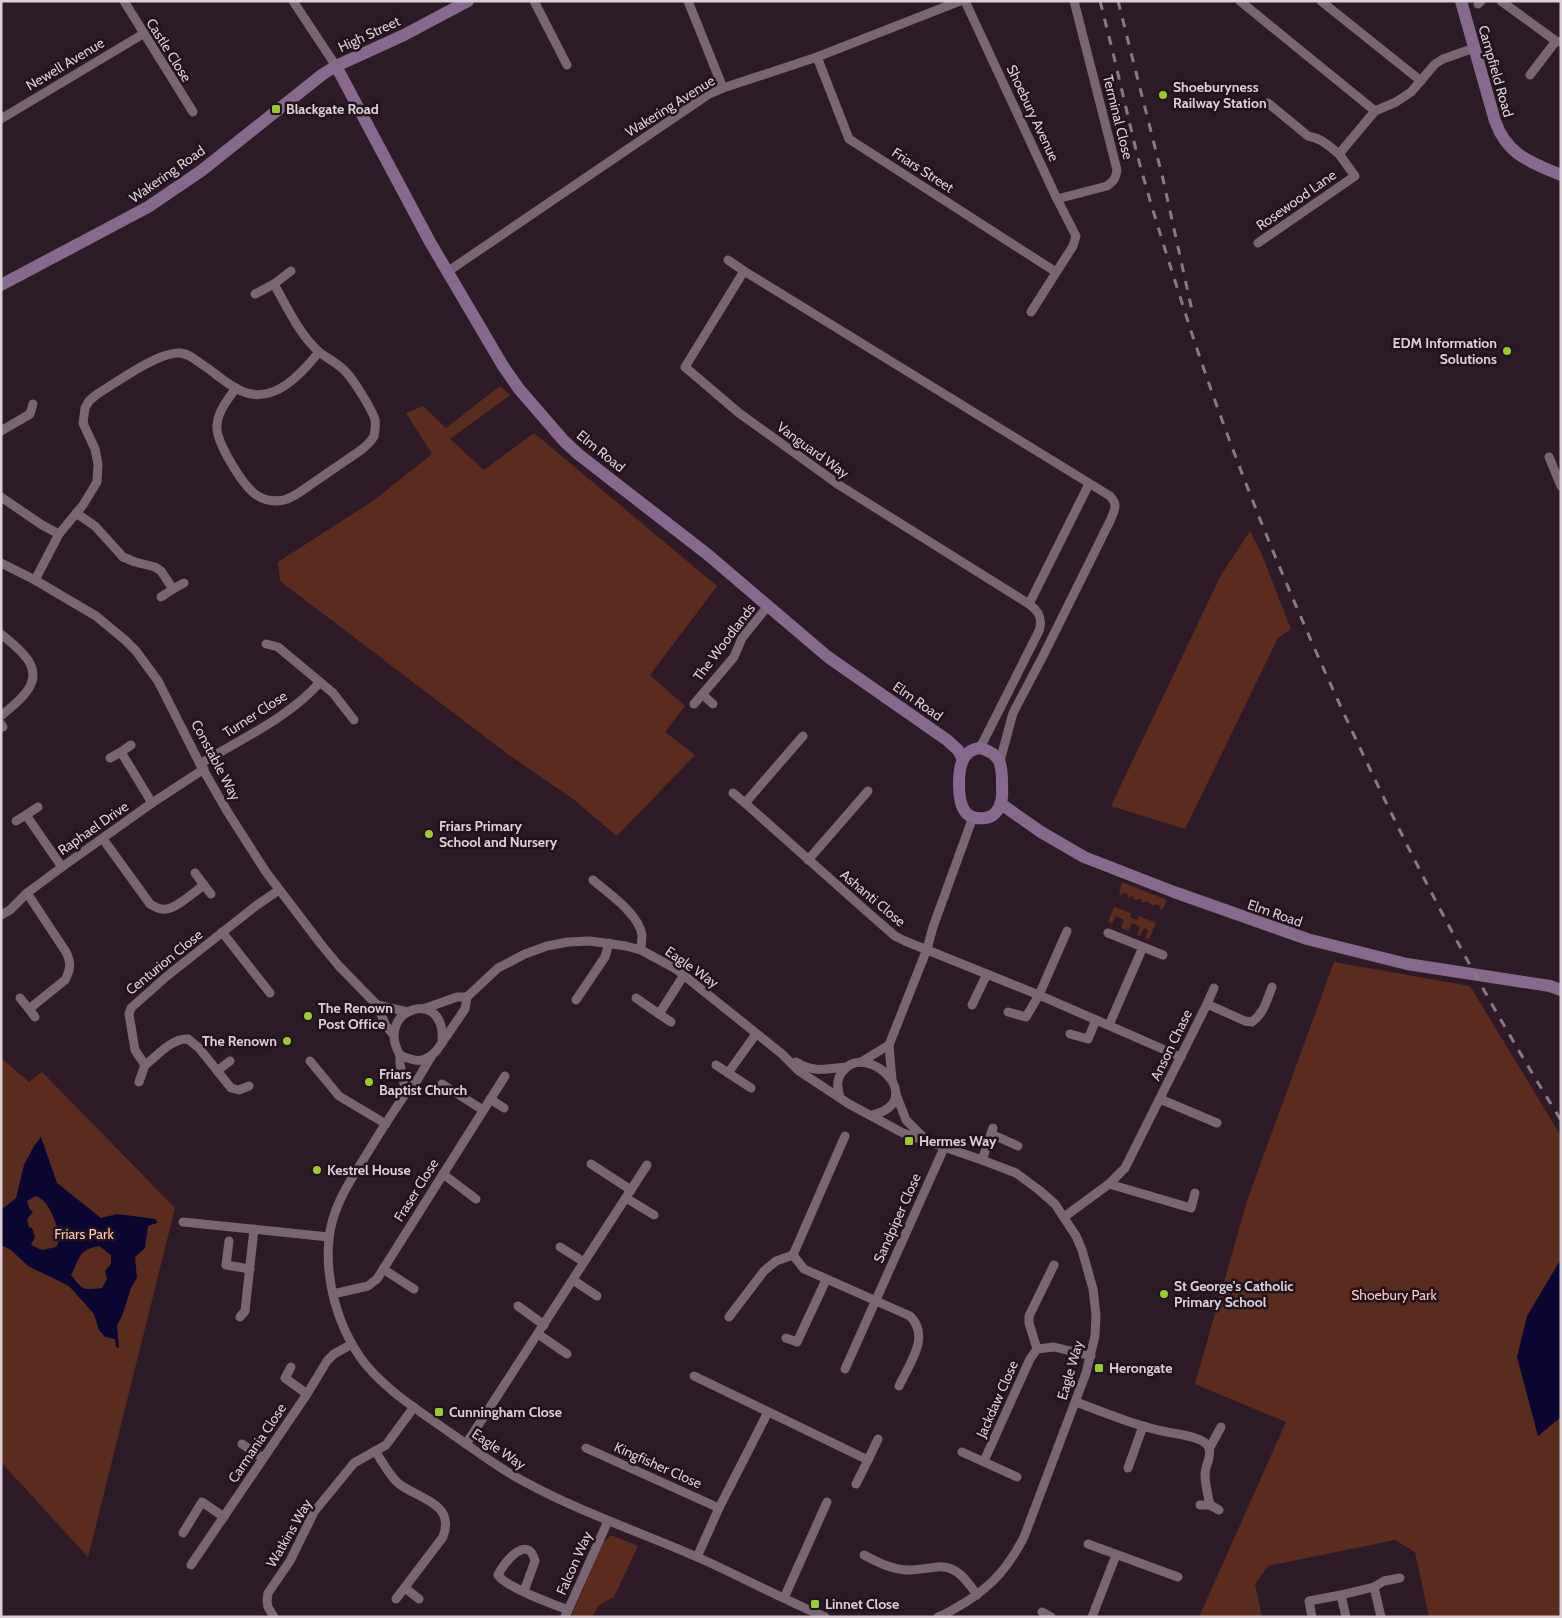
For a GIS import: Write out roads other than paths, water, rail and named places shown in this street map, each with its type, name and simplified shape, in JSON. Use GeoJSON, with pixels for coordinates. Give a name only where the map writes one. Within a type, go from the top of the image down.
{"type":"FeatureCollection","features":[{"type":"Feature","properties":{"kind":"street","name":"Castle Close"},"geometry":{"type":"LineString","coordinates":[[124,1],[192,112]]}},
{"type":"Feature","properties":{"kind":"street"},"geometry":{"type":"LineString","coordinates":[[293,1],[336,66]]}},
{"type":"Feature","properties":{"kind":"street","name":"High Street"},"geometry":{"type":"LineString","coordinates":[[336,66],[404,35],[468,1]]}},
{"type":"Feature","properties":{"kind":"street"},"geometry":{"type":"LineString","coordinates":[[534,1],[567,65]]}},
{"type":"Feature","properties":{"kind":"street"},"geometry":{"type":"LineString","coordinates":[[688,1],[723,88]]}},
{"type":"Feature","properties":{"kind":"street","name":"Wakering Avenue"},"geometry":{"type":"LineString","coordinates":[[447,272],[697,102],[723,88],[816,57],[960,1]]}},
{"type":"Feature","properties":{"kind":"street","name":"Shoebury Avenue"},"geometry":{"type":"LineString","coordinates":[[966,1],[1057,199],[1076,236],[1073,246],[1056,272]]}},
{"type":"Feature","properties":{"kind":"street","name":"Terminal Close"},"geometry":{"type":"LineString","coordinates":[[1057,199],[1107,186],[1113,182],[1117,170],[1074,1]]}},
{"type":"Feature","properties":{"kind":"street"},"geometry":{"type":"LineString","coordinates":[[1240,1],[1375,112]]}},
{"type":"Feature","properties":{"kind":"street"},"geometry":{"type":"LineString","coordinates":[[1321,1],[1421,81]]}},
{"type":"Feature","properties":{"kind":"street","name":"Campfield Road"},"geometry":{"type":"LineString","coordinates":[[1461,1],[1495,121],[1505,142],[1523,158],[1561,175]]}},
{"type":"Feature","properties":{"kind":"street"},"geometry":{"type":"LineString","coordinates":[[1501,1],[1558,42],[1530,76]]}},
{"type":"Feature","properties":{"kind":"street","name":"Newell Avenue"},"geometry":{"type":"LineString","coordinates":[[1,119],[143,34]]}},
{"type":"Feature","properties":{"kind":"street","name":"Rosewood Lane"},"geometry":{"type":"LineString","coordinates":[[1258,243],[1355,176],[1339,154],[1375,112],[1405,97],[1435,64],[1443,59],[1474,48]]}},
{"type":"Feature","properties":{"kind":"street","name":"Friars Street"},"geometry":{"type":"LineString","coordinates":[[816,57],[849,139],[1056,272]]}},
{"type":"Feature","properties":{"kind":"street","name":"Elm Road"},"geometry":{"type":"LineString","coordinates":[[336,66],[394,177],[502,366],[519,389],[564,441],[578,454],[707,554],[828,657],[947,740],[958,750],[963,759]]}},
{"type":"Feature","properties":{"kind":"street","name":"Wakering Road"},"geometry":{"type":"LineString","coordinates":[[1,285],[148,207],[200,171],[314,80],[336,66]]}},
{"type":"Feature","properties":{"kind":"street"},"geometry":{"type":"LineString","coordinates":[[1268,103],[1308,136],[1316,137],[1323,141],[1339,154]]}},
{"type":"Feature","properties":{"kind":"street"},"geometry":{"type":"LineString","coordinates":[[728,260],[1110,496],[1115,502],[1116,508],[1013,713],[1000,762]]}},
{"type":"Feature","properties":{"kind":"street"},"geometry":{"type":"LineString","coordinates":[[254,294],[274,284],[291,271]]}},
{"type":"Feature","properties":{"kind":"street","name":"Vanguard Way"},"geometry":{"type":"LineString","coordinates":[[744,271],[685,367],[739,413],[839,486],[1029,604]]}},
{"type":"Feature","properties":{"kind":"street"},"geometry":{"type":"LineString","coordinates":[[1031,312],[1056,272]]}},
{"type":"Feature","properties":{"kind":"street"},"geometry":{"type":"LineString","coordinates":[[236,388],[218,416],[216,431],[222,448],[248,488],[261,498],[274,500],[289,498],[361,450],[374,436],[375,420],[350,376],[309,343],[274,284]]}},
{"type":"Feature","properties":{"kind":"street"},"geometry":{"type":"LineString","coordinates":[[35,580],[59,534],[88,497],[97,482],[98,464],[83,423],[85,408],[96,395],[157,358],[175,353],[189,355],[236,388],[260,396],[274,392],[300,374],[319,352]]}},
{"type":"Feature","properties":{"kind":"street"},"geometry":{"type":"LineString","coordinates":[[1,431],[30,414],[33,404]]}},
{"type":"Feature","properties":{"kind":"street"},"geometry":{"type":"LineString","coordinates":[[1549,457],[1561,486]]}},
{"type":"Feature","properties":{"kind":"street"},"geometry":{"type":"LineString","coordinates":[[980,748],[1039,631],[1041,620],[1035,608],[1029,604],[1089,484]]}},
{"type":"Feature","properties":{"kind":"street"},"geometry":{"type":"LineString","coordinates":[[1,496],[42,525],[59,534]]}},
{"type":"Feature","properties":{"kind":"street"},"geometry":{"type":"LineString","coordinates":[[76,513],[95,526],[123,557],[155,567],[161,571],[173,589]]}},
{"type":"Feature","properties":{"kind":"street","name":"Constable Way"},"geometry":{"type":"LineString","coordinates":[[1,562],[96,616],[136,651],[152,671],[166,694],[202,766],[237,827],[266,872],[334,960],[377,1005],[386,1026],[393,1034]]}},
{"type":"Feature","properties":{"kind":"street"},"geometry":{"type":"LineString","coordinates":[[161,597],[184,583]]}},
{"type":"Feature","properties":{"kind":"street","name":"The Woodlands"},"geometry":{"type":"LineString","coordinates":[[694,704],[734,657],[742,638],[768,606]]}},
{"type":"Feature","properties":{"kind":"street"},"geometry":{"type":"LineString","coordinates":[[1,634],[24,653],[32,665],[32,682],[26,693],[1,716]]}},
{"type":"Feature","properties":{"kind":"street"},"geometry":{"type":"LineString","coordinates":[[266,644],[278,648],[333,693],[354,720]]}},
{"type":"Feature","properties":{"kind":"street"},"geometry":{"type":"LineString","coordinates":[[1030,648],[1043,656]]}},
{"type":"Feature","properties":{"kind":"street","name":"Turner Close"},"geometry":{"type":"LineString","coordinates":[[202,766],[309,695],[320,682]]}},
{"type":"Feature","properties":{"kind":"street","name":"The Woodlands"},"geometry":{"type":"LineString","coordinates":[[702,694],[714,704]]}},
{"type":"Feature","properties":{"kind":"street"},"geometry":{"type":"LineString","coordinates":[[745,803],[803,736]]}},
{"type":"Feature","properties":{"kind":"street"},"geometry":{"type":"LineString","coordinates":[[110,758],[131,745]]}},
{"type":"Feature","properties":{"kind":"street"},"geometry":{"type":"LineString","coordinates":[[980,748],[991,752],[1000,762],[1003,795],[1001,804],[995,814],[989,817],[973,817],[966,813],[960,801],[959,774],[963,759],[972,750],[980,748]]}},
{"type":"Feature","properties":{"kind":"street"},"geometry":{"type":"LineString","coordinates":[[121,752],[152,804]]}},
{"type":"Feature","properties":{"kind":"street","name":"Raphael Drive"},"geometry":{"type":"LineString","coordinates":[[1,915],[10,910],[27,893],[62,867],[152,804],[202,766]]}},
{"type":"Feature","properties":{"kind":"street"},"geometry":{"type":"LineString","coordinates":[[808,860],[868,791]]}},
{"type":"Feature","properties":{"kind":"street","name":"Ashanti Close"},"geometry":{"type":"LineString","coordinates":[[733,793],[895,936],[1039,995],[1181,1057]]}},
{"type":"Feature","properties":{"kind":"street","name":"Elm Road"},"geometry":{"type":"LineString","coordinates":[[1001,804],[1066,848],[1084,857],[1254,922],[1307,939],[1408,964],[1555,988]]}},
{"type":"Feature","properties":{"kind":"street"},"geometry":{"type":"LineString","coordinates":[[16,821],[38,807]]}},
{"type":"Feature","properties":{"kind":"street"},"geometry":{"type":"LineString","coordinates":[[26,815],[62,867]]}},
{"type":"Feature","properties":{"kind":"street"},"geometry":{"type":"LineString","coordinates":[[892,1080],[889,1045],[927,949],[933,927],[973,817]]}},
{"type":"Feature","properties":{"kind":"street"},"geometry":{"type":"LineString","coordinates":[[103,839],[150,904],[167,909],[174,907],[204,885]]}},
{"type":"Feature","properties":{"kind":"street"},"geometry":{"type":"LineString","coordinates":[[195,873],[211,894]]}},
{"type":"Feature","properties":{"kind":"street"},"geometry":{"type":"LineString","coordinates":[[593,880],[634,916],[642,935],[641,950]]}},
{"type":"Feature","properties":{"kind":"street","name":"Centurion Close"},"geometry":{"type":"LineString","coordinates":[[144,1065],[134,1050],[129,1014],[131,1008],[222,932],[279,890]]}},
{"type":"Feature","properties":{"kind":"street"},"geometry":{"type":"LineString","coordinates":[[27,893],[70,961],[65,980],[29,1009]]}},
{"type":"Feature","properties":{"kind":"street"},"geometry":{"type":"LineString","coordinates":[[1008,1012],[1026,1018],[1039,995],[1067,930]]}},
{"type":"Feature","properties":{"kind":"street"},"geometry":{"type":"LineString","coordinates":[[222,932],[270,994]]}},
{"type":"Feature","properties":{"kind":"street"},"geometry":{"type":"LineString","coordinates":[[1108,933],[1163,955]]}},
{"type":"Feature","properties":{"kind":"street","name":"Eagle Way"},"geometry":{"type":"LineString","coordinates":[[442,1042],[465,1009],[467,997],[498,968],[525,954],[547,946],[568,942],[590,941],[609,943],[641,950],[684,975],[804,1074],[840,1097]]}},
{"type":"Feature","properties":{"kind":"street"},"geometry":{"type":"LineString","coordinates":[[576,1000],[605,956],[609,943]]}},
{"type":"Feature","properties":{"kind":"street"},"geometry":{"type":"LineString","coordinates":[[1109,1025],[1143,947]]}},
{"type":"Feature","properties":{"kind":"street"},"geometry":{"type":"LineString","coordinates":[[972,1005],[987,974]]}},
{"type":"Feature","properties":{"kind":"street"},"geometry":{"type":"LineString","coordinates":[[659,1014],[684,975]]}},
{"type":"Feature","properties":{"kind":"street","name":"Anson Chase"},"geometry":{"type":"LineString","coordinates":[[1064,1217],[1109,1184],[1125,1168],[1207,1004],[1245,1021],[1252,1022],[1262,1012],[1272,987]]}},
{"type":"Feature","properties":{"kind":"street"},"geometry":{"type":"LineString","coordinates":[[1207,1004],[1214,988]]}},
{"type":"Feature","properties":{"kind":"street"},"geometry":{"type":"LineString","coordinates":[[423,1009],[457,997],[467,997]]}},
{"type":"Feature","properties":{"kind":"street"},"geometry":{"type":"LineString","coordinates":[[20,998],[35,1017]]}},
{"type":"Feature","properties":{"kind":"street"},"geometry":{"type":"LineString","coordinates":[[636,998],[671,1022]]}},
{"type":"Feature","properties":{"kind":"street"},"geometry":{"type":"LineString","coordinates":[[377,1005],[408,1012]]}},
{"type":"Feature","properties":{"kind":"street"},"geometry":{"type":"LineString","coordinates":[[400,1055],[416,1060],[424,1060],[432,1056],[442,1042],[442,1032],[437,1016],[423,1009],[408,1012],[400,1018],[393,1034],[394,1042],[400,1055],[406,1092]]}},
{"type":"Feature","properties":{"kind":"street"},"geometry":{"type":"LineString","coordinates":[[1070,1034],[1088,1039],[1096,1020]]}},
{"type":"Feature","properties":{"kind":"street"},"geometry":{"type":"LineString","coordinates":[[728,1073],[756,1034]]}},
{"type":"Feature","properties":{"kind":"street"},"geometry":{"type":"LineString","coordinates":[[139,1082],[144,1065],[178,1040],[188,1039],[199,1048],[231,1088],[239,1090],[249,1086]]}},
{"type":"Feature","properties":{"kind":"street"},"geometry":{"type":"LineString","coordinates":[[861,1062],[886,1073],[896,1088],[894,1100],[886,1110],[872,1115],[861,1111],[840,1097],[838,1080],[846,1067],[861,1062],[889,1045]]}},
{"type":"Feature","properties":{"kind":"street","name":"Eagle Way"},"geometry":{"type":"LineString","coordinates":[[782,1054],[804,1067],[817,1070],[846,1067]]}},
{"type":"Feature","properties":{"kind":"street","name":"Eagle Way"},"geometry":{"type":"LineString","coordinates":[[432,1056],[416,1082],[406,1092],[346,1186],[336,1208],[329,1237],[328,1267],[333,1294],[342,1321],[361,1359],[383,1382],[414,1407],[500,1468],[526,1483],[608,1521],[697,1557],[825,1617]]}},
{"type":"Feature","properties":{"kind":"street"},"geometry":{"type":"LineString","coordinates":[[217,1071],[230,1061]]}},
{"type":"Feature","properties":{"kind":"street"},"geometry":{"type":"LineString","coordinates":[[310,1062],[339,1096],[386,1124]]}},
{"type":"Feature","properties":{"kind":"street"},"geometry":{"type":"LineString","coordinates":[[716,1065],[751,1088]]}},
{"type":"Feature","properties":{"kind":"street","name":"Fraser Close"},"geometry":{"type":"LineString","coordinates":[[333,1294],[368,1286],[377,1279],[505,1076]]}},
{"type":"Feature","properties":{"kind":"street"},"geometry":{"type":"LineString","coordinates":[[442,1084],[483,1110]]}},
{"type":"Feature","properties":{"kind":"street","name":"Eagle Way"},"geometry":{"type":"LineString","coordinates":[[896,1094],[906,1120],[928,1141]]}},
{"type":"Feature","properties":{"kind":"street","name":"Anson Chase"},"geometry":{"type":"LineString","coordinates":[[1160,1099],[1217,1123]]}},
{"type":"Feature","properties":{"kind":"street"},"geometry":{"type":"LineString","coordinates":[[490,1100],[504,1108]]}},
{"type":"Feature","properties":{"kind":"street","name":"Eagle Way"},"geometry":{"type":"LineString","coordinates":[[872,1115],[903,1133],[982,1160],[1016,1174],[1027,1181],[1055,1204],[1064,1217],[1082,1250],[1093,1289],[1096,1315],[1095,1336],[1091,1356],[1076,1402],[1024,1537],[1004,1570],[990,1585],[954,1610],[938,1617]]}},
{"type":"Feature","properties":{"kind":"street"},"geometry":{"type":"LineString","coordinates":[[982,1160],[992,1131],[1018,1146]]}},
{"type":"Feature","properties":{"kind":"street"},"geometry":{"type":"LineString","coordinates":[[793,1256],[845,1136]]}},
{"type":"Feature","properties":{"kind":"street","name":"Sandpiper Close"},"geometry":{"type":"LineString","coordinates":[[845,1369],[944,1148]]}},
{"type":"Feature","properties":{"kind":"street"},"geometry":{"type":"LineString","coordinates":[[591,1164],[654,1215]]}},
{"type":"Feature","properties":{"kind":"street"},"geometry":{"type":"LineString","coordinates":[[466,1444],[646,1165]]}},
{"type":"Feature","properties":{"kind":"street"},"geometry":{"type":"LineString","coordinates":[[443,1174],[476,1199]]}},
{"type":"Feature","properties":{"kind":"street"},"geometry":{"type":"LineString","coordinates":[[1109,1184],[1191,1208],[1195,1193]]}},
{"type":"Feature","properties":{"kind":"street"},"geometry":{"type":"LineString","coordinates":[[183,1222],[329,1237]]}},
{"type":"Feature","properties":{"kind":"street"},"geometry":{"type":"LineString","coordinates":[[240,1317],[245,1311],[254,1229]]}},
{"type":"Feature","properties":{"kind":"street"},"geometry":{"type":"LineString","coordinates":[[229,1241],[226,1265],[250,1269]]}},
{"type":"Feature","properties":{"kind":"street"},"geometry":{"type":"LineString","coordinates":[[560,1246],[584,1262]]}},
{"type":"Feature","properties":{"kind":"street"},"geometry":{"type":"LineString","coordinates":[[793,1256],[804,1269],[910,1316],[916,1323],[919,1331],[919,1342],[899,1386]]}},
{"type":"Feature","properties":{"kind":"street"},"geometry":{"type":"LineString","coordinates":[[729,1317],[764,1271],[776,1261],[793,1256]]}},
{"type":"Feature","properties":{"kind":"street"},"geometry":{"type":"LineString","coordinates":[[1054,1265],[1029,1316],[1029,1323],[1037,1349],[1054,1347],[1091,1356]]}},
{"type":"Feature","properties":{"kind":"street"},"geometry":{"type":"LineString","coordinates":[[383,1269],[414,1289]]}},
{"type":"Feature","properties":{"kind":"street"},"geometry":{"type":"LineString","coordinates":[[573,1280],[596,1296]]}},
{"type":"Feature","properties":{"kind":"street"},"geometry":{"type":"LineString","coordinates":[[786,1338],[798,1342],[826,1280]]}},
{"type":"Feature","properties":{"kind":"street"},"geometry":{"type":"LineString","coordinates":[[518,1306],[544,1325]]}},
{"type":"Feature","properties":{"kind":"street"},"geometry":{"type":"LineString","coordinates":[[538,1334],[567,1354]]}},
{"type":"Feature","properties":{"kind":"street","name":"Carmania Close"},"geometry":{"type":"LineString","coordinates":[[191,1565],[327,1362],[334,1354],[352,1344]]}},
{"type":"Feature","properties":{"kind":"street","name":"Jackdaw Close"},"geometry":{"type":"LineString","coordinates":[[984,1461],[1030,1359],[1037,1349]]}},
{"type":"Feature","properties":{"kind":"street"},"geometry":{"type":"LineString","coordinates":[[291,1367],[285,1378],[307,1394]]}},
{"type":"Feature","properties":{"kind":"street"},"geometry":{"type":"LineString","coordinates":[[694,1376],[868,1460]]}},
{"type":"Feature","properties":{"kind":"street"},"geometry":{"type":"LineString","coordinates":[[1076,1402],[1143,1426],[1198,1439],[1207,1444],[1210,1456],[1205,1473],[1210,1505]]}},
{"type":"Feature","properties":{"kind":"street","name":"Watkins Way"},"geometry":{"type":"LineString","coordinates":[[274,1617],[268,1607],[268,1593],[290,1561],[314,1512],[354,1463],[386,1445],[414,1407]]}},
{"type":"Feature","properties":{"kind":"street"},"geometry":{"type":"LineString","coordinates":[[697,1557],[719,1508],[768,1412]]}},
{"type":"Feature","properties":{"kind":"street"},"geometry":{"type":"LineString","coordinates":[[1128,1468],[1143,1426]]}},
{"type":"Feature","properties":{"kind":"street"},"geometry":{"type":"LineString","coordinates":[[1209,1448],[1221,1427]]}},
{"type":"Feature","properties":{"kind":"street"},"geometry":{"type":"LineString","coordinates":[[856,1484],[878,1439]]}},
{"type":"Feature","properties":{"kind":"street"},"geometry":{"type":"LineString","coordinates":[[242,1444],[263,1458]]}},
{"type":"Feature","properties":{"kind":"street","name":"Kingfisher Close"},"geometry":{"type":"LineString","coordinates":[[586,1448],[719,1508]]}},
{"type":"Feature","properties":{"kind":"street"},"geometry":{"type":"LineString","coordinates":[[375,1451],[396,1481],[431,1502],[443,1512],[446,1518],[446,1530],[443,1537],[396,1599]]}},
{"type":"Feature","properties":{"kind":"street"},"geometry":{"type":"LineString","coordinates":[[962,1452],[1017,1477]]}},
{"type":"Feature","properties":{"kind":"street"},"geometry":{"type":"LineString","coordinates":[[182,1533],[202,1502],[224,1517]]}},
{"type":"Feature","properties":{"kind":"street"},"geometry":{"type":"LineString","coordinates":[[784,1598],[828,1502]]}},
{"type":"Feature","properties":{"kind":"street"},"geometry":{"type":"LineString","coordinates":[[1200,1505],[1210,1505],[1219,1510]]}},
{"type":"Feature","properties":{"kind":"street","name":"Falcon Way"},"geometry":{"type":"LineString","coordinates":[[566,1613],[608,1521]]}},
{"type":"Feature","properties":{"kind":"street"},"geometry":{"type":"LineString","coordinates":[[1088,1544],[1178,1577]]}},
{"type":"Feature","properties":{"kind":"street"},"geometry":{"type":"LineString","coordinates":[[524,1591],[536,1561],[530,1552],[520,1549],[512,1555],[498,1575],[501,1580],[566,1613]]}},
{"type":"Feature","properties":{"kind":"street"},"geometry":{"type":"LineString","coordinates":[[1092,1617],[1116,1555]]}},
{"type":"Feature","properties":{"kind":"street"},"geometry":{"type":"LineString","coordinates":[[864,1556],[900,1569],[910,1570],[940,1566],[954,1570],[960,1574],[977,1595]]}},
{"type":"Feature","properties":{"kind":"street"},"geometry":{"type":"LineString","coordinates":[[1312,1617],[1309,1601],[1374,1587],[1384,1581],[1400,1578]]}},
{"type":"Feature","properties":{"kind":"street"},"geometry":{"type":"LineString","coordinates":[[1374,1587],[1381,1617]]}},
{"type":"Feature","properties":{"kind":"street"},"geometry":{"type":"LineString","coordinates":[[405,1588],[419,1599]]}},
{"type":"Feature","properties":{"kind":"street"},"geometry":{"type":"LineString","coordinates":[[1341,1595],[1346,1617]]}},
{"type":"Feature","properties":{"kind":"street"},"geometry":{"type":"LineString","coordinates":[[1042,1612],[1051,1617]]}},
{"type":"Feature","properties":{"kind":"railway"},"geometry":{"type":"LineString","coordinates":[[1100,1],[1136,150],[1169,263],[1223,423],[1295,605],[1360,749],[1413,857],[1469,964],[1561,1120]]}},
{"type":"Feature","properties":{"kind":"railway"},"geometry":{"type":"LineString","coordinates":[[1118,1],[1163,179],[1193,315]]}},
{"type":"Feature","properties":{"kind":"place","name":"Shoeburyness Railway Station"},"geometry":{"type":"Point","coordinates":[1163,95]}},
{"type":"Feature","properties":{"kind":"place","name":"Blackgate Road"},"geometry":{"type":"Point","coordinates":[276,109]}},
{"type":"Feature","properties":{"kind":"place","name":"EDM Information Solutions"},"geometry":{"type":"Point","coordinates":[1507,351]}},
{"type":"Feature","properties":{"kind":"place","name":"Friars Primary School and Nursery"},"geometry":{"type":"Point","coordinates":[429,834]}},
{"type":"Feature","properties":{"kind":"place","name":"The Renown Post Office"},"geometry":{"type":"Point","coordinates":[308,1016]}},
{"type":"Feature","properties":{"kind":"place","name":"The Renown"},"geometry":{"type":"Point","coordinates":[287,1041]}},
{"type":"Feature","properties":{"kind":"place","name":"Friars Baptist Church"},"geometry":{"type":"Point","coordinates":[369,1082]}},
{"type":"Feature","properties":{"kind":"place","name":"Hermes Way"},"geometry":{"type":"Point","coordinates":[909,1141]}},
{"type":"Feature","properties":{"kind":"place","name":"Kestrel House"},"geometry":{"type":"Point","coordinates":[317,1170]}},
{"type":"Feature","properties":{"kind":"place","name":"St George's Catholic Primary School"},"geometry":{"type":"Point","coordinates":[1164,1294]}},
{"type":"Feature","properties":{"kind":"place","name":"Herongate"},"geometry":{"type":"Point","coordinates":[1099,1368]}},
{"type":"Feature","properties":{"kind":"place","name":"Cunningham Close"},"geometry":{"type":"Point","coordinates":[439,1412]}},
{"type":"Feature","properties":{"kind":"place","name":"Linnet Close"},"geometry":{"type":"Point","coordinates":[815,1604]}},
{"type":"Feature","properties":{"kind":"park label","name":"Friars Park"},"geometry":{"type":"Point","coordinates":[84,1234]}},
{"type":"Feature","properties":{"kind":"park label","name":"Shoebury Park"},"geometry":{"type":"Point","coordinates":[1394,1295]}}]}
